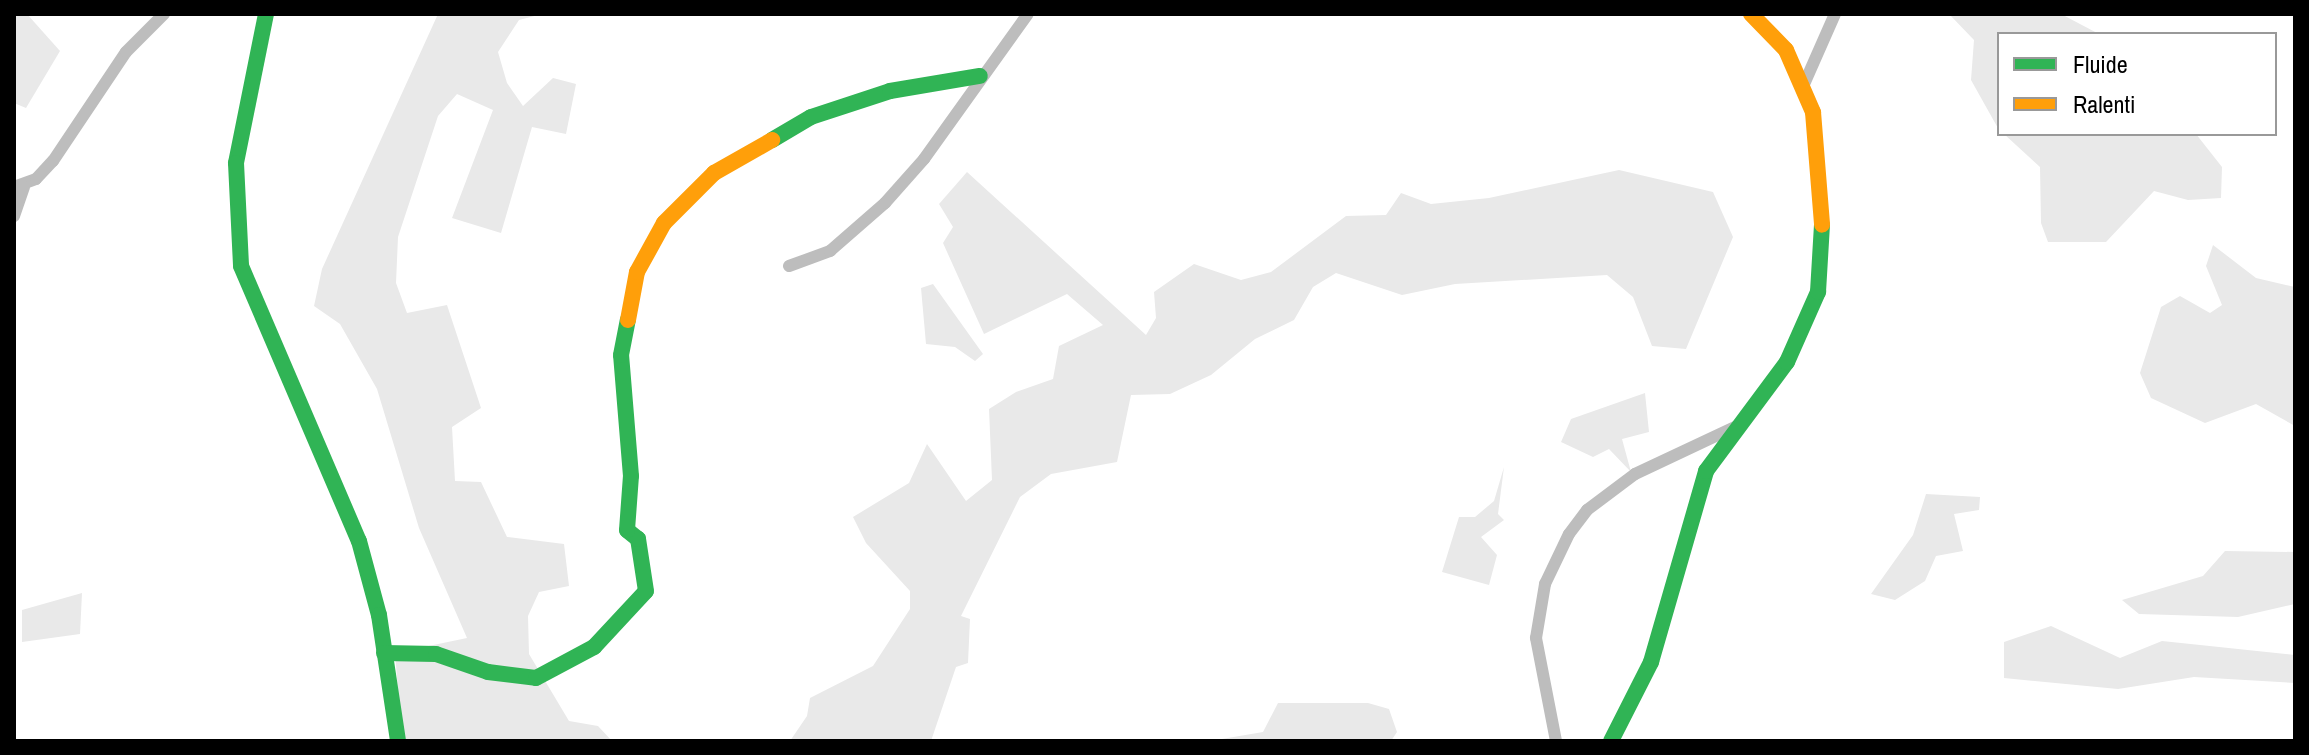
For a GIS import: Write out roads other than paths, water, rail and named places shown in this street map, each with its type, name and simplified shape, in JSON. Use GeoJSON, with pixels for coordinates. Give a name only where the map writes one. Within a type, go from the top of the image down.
{"type":"FeatureCollection","features":[{"type":"Feature","properties":{"kind":"street"},"geometry":{"type":"LineString","coordinates":[[14,216],[19,187],[53,161],[126,52],[164,14]]}},
{"type":"Feature","properties":{"kind":"street"},"geometry":{"type":"LineString","coordinates":[[266,14],[236,163],[241,266],[359,541],[384,653],[398,741]]}},
{"type":"Feature","properties":{"kind":"street"},"geometry":{"type":"LineString","coordinates":[[789,266],[830,251],[885,203],[924,159],[980,76],[1028,14]]}},
{"type":"Feature","properties":{"kind":"street"},"geometry":{"type":"LineString","coordinates":[[1611,741],[1648,671],[1706,471],[1787,362],[1818,292],[1823,182],[1805,82],[1781,44],[1751,14]]}},
{"type":"Feature","properties":{"kind":"street"},"geometry":{"type":"LineString","coordinates":[[1805,82],[1835,14]]}},
{"type":"Feature","properties":{"kind":"street"},"geometry":{"type":"LineString","coordinates":[[384,653],[436,654],[488,672],[536,678],[594,647],[624,621],[646,591],[638,539],[627,530],[631,476],[621,355],[637,272],[664,223],[714,173],[811,117],[920,84],[980,76]]}},
{"type":"Feature","properties":{"kind":"street"},"geometry":{"type":"LineString","coordinates":[[1556,741],[1536,638],[1545,584],[1569,534],[1587,510],[1635,474],[1737,426]]}}]}
